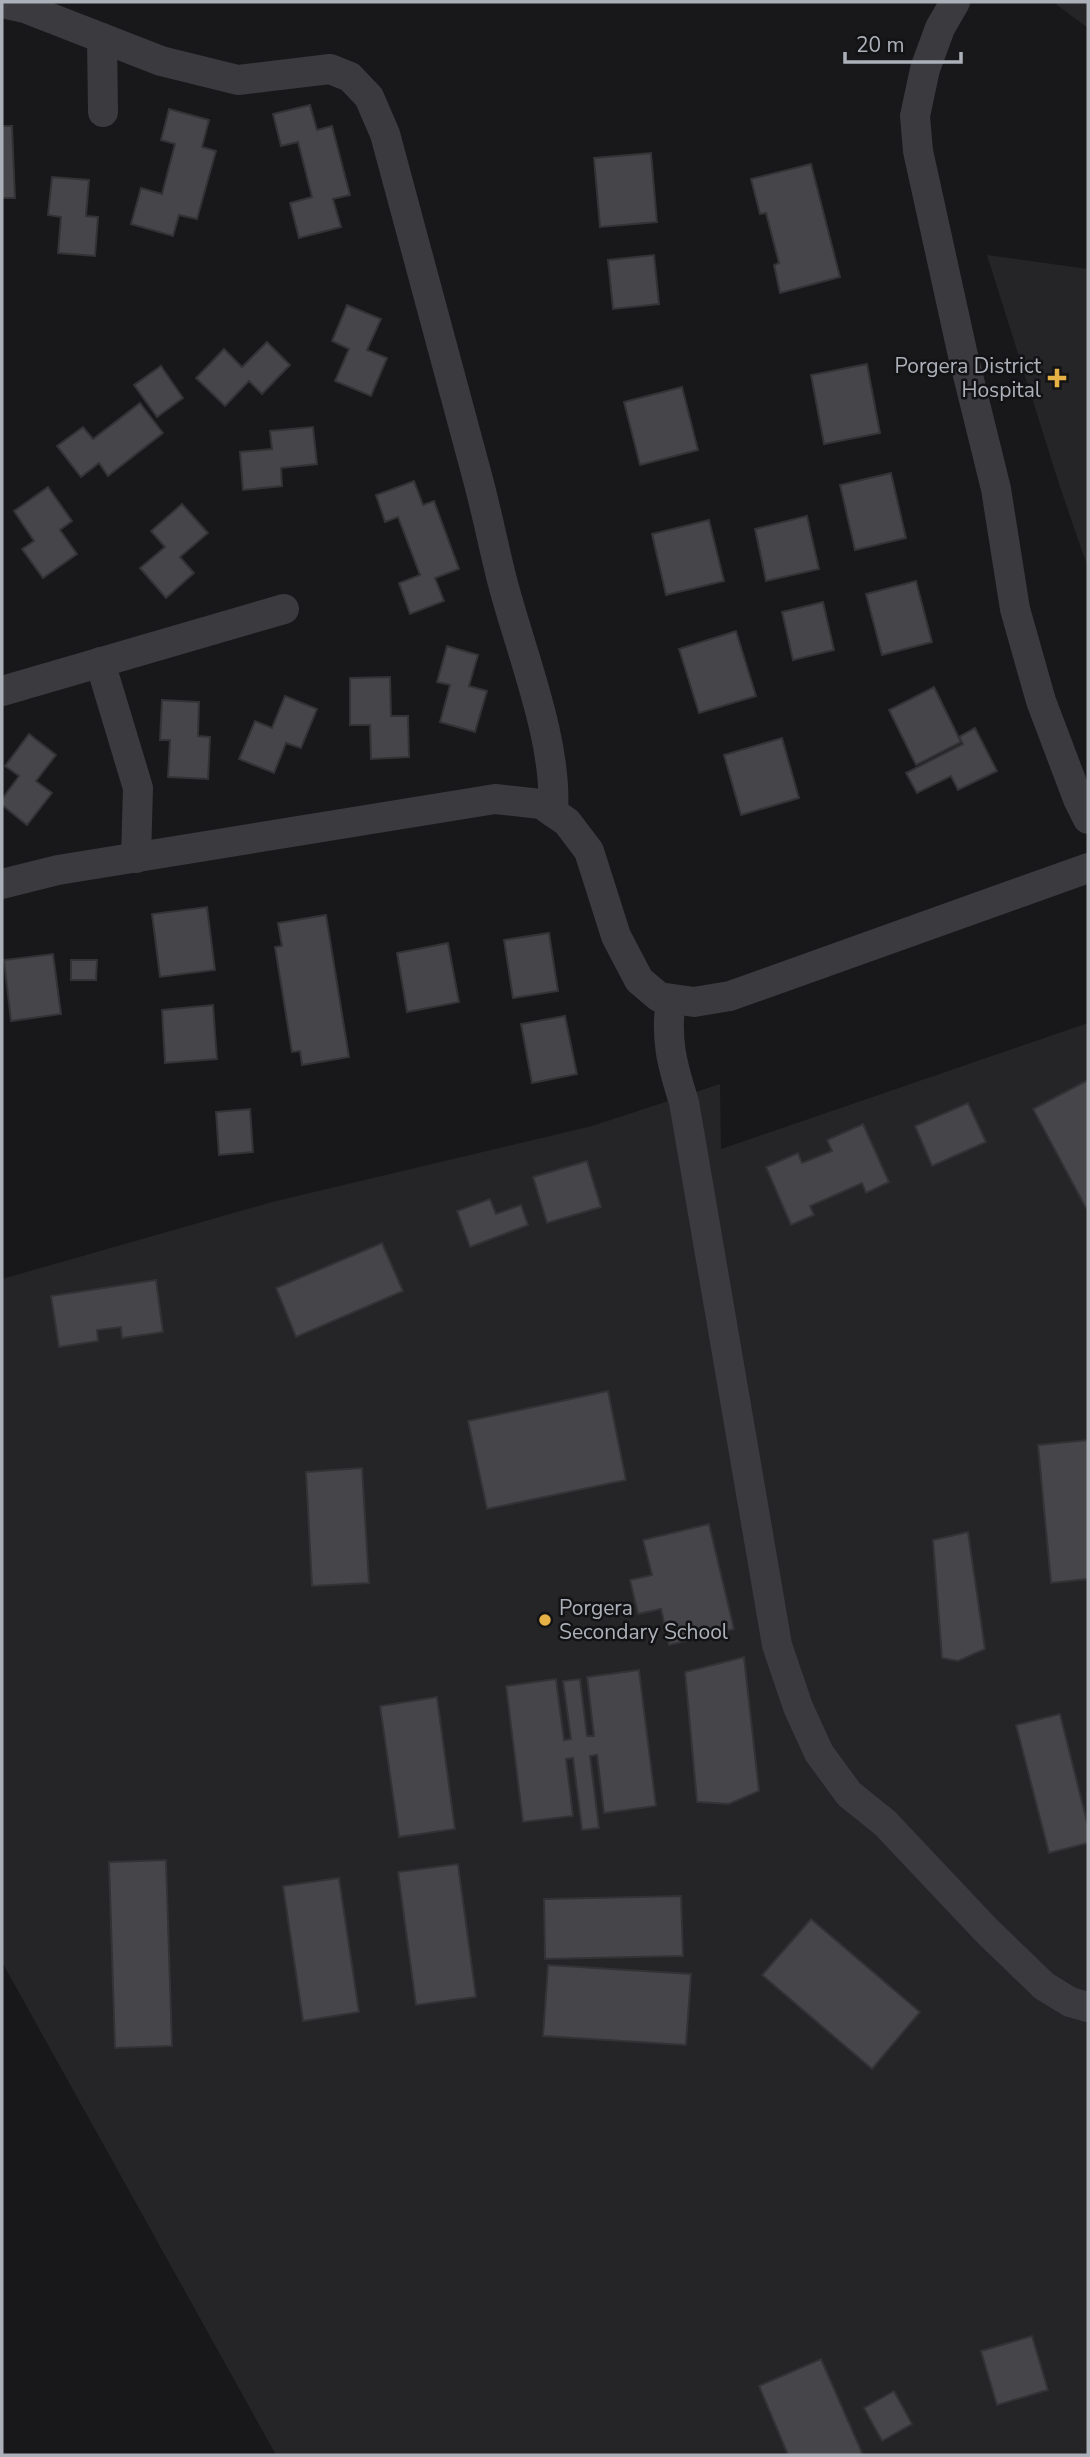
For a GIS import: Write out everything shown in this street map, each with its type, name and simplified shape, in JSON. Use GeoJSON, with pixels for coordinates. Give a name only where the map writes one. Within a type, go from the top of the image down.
{"type":"FeatureCollection","features":[{"type":"Feature","properties":{"kind":"street"},"geometry":{"type":"LineString","coordinates":[[955,2],[940,28],[925,69],[915,116],[918,151],[996,489],[1015,609],[1041,701],[1088,819]]}},
{"type":"Feature","properties":{"kind":"street"},"geometry":{"type":"LineString","coordinates":[[2,4],[25,8],[161,61],[238,80],[330,69],[350,77],[369,97],[385,134],[538,710],[548,749],[554,791],[553,812]]}},
{"type":"Feature","properties":{"kind":"street"},"geometry":{"type":"LineString","coordinates":[[102,38],[103,112]]}},
{"type":"Feature","properties":{"kind":"street"},"geometry":{"type":"LineString","coordinates":[[2,691],[284,608]]}},
{"type":"Feature","properties":{"kind":"street"},"geometry":{"type":"LineString","coordinates":[[100,662],[138,788],[136,858]]}},
{"type":"Feature","properties":{"kind":"street"},"geometry":{"type":"LineString","coordinates":[[2,884],[58,870],[495,799],[541,804],[567,822],[589,851],[616,936],[639,980],[659,996],[694,1002],[730,996],[1088,868]]}},
{"type":"Feature","properties":{"kind":"street"},"geometry":{"type":"LineString","coordinates":[[671,999],[668,1023],[670,1057],[684,1102],[777,1645],[798,1707],[819,1753],[849,1794],[885,1823],[987,1931],[1044,1986],[1070,2002],[1088,2007]]}},
{"type":"Feature","properties":{"kind":"shaded area"},"geometry":{"type":"Polygon","coordinates":[[[1053,2],[1088,2],[1088,28],[1053,2]]]}},
{"type":"Feature","properties":{"kind":"shaded area","name":"Porgera District Hospital"},"geometry":{"type":"Polygon","coordinates":[[[987,255],[1088,269],[1088,568],[1060,487],[987,255]]]}},
{"type":"Feature","properties":{"kind":"shaded area","name":"Porgera Secondary School"},"geometry":{"type":"Polygon","coordinates":[[[1088,1023],[1088,2455],[276,2455],[2,1962],[2,1279],[272,1202],[592,1126],[720,1084],[721,1149],[1088,1023]]]}},
{"type":"Feature","properties":{"kind":"building"},"geometry":{"type":"Polygon","coordinates":[[[310,105],[317,130],[332,126],[350,195],[333,199],[341,227],[299,238],[290,203],[312,197],[298,142],[281,146],[273,114],[310,105]]]}},
{"type":"Feature","properties":{"kind":"building"},"geometry":{"type":"Polygon","coordinates":[[[169,109],[209,120],[202,147],[216,151],[197,219],[179,215],[173,236],[131,224],[141,188],[162,194],[175,144],[161,140],[169,109]]]}},
{"type":"Feature","properties":{"kind":"building"},"geometry":{"type":"Polygon","coordinates":[[[2,126],[12,126],[15,198],[2,198],[2,126]]]}},
{"type":"Feature","properties":{"kind":"building"},"geometry":{"type":"Polygon","coordinates":[[[651,153],[657,222],[600,227],[594,158],[651,153]]]}},
{"type":"Feature","properties":{"kind":"building"},"geometry":{"type":"Polygon","coordinates":[[[811,164],[840,277],[780,293],[774,265],[779,263],[766,213],[760,214],[751,179],[811,164]]]}},
{"type":"Feature","properties":{"kind":"building"},"geometry":{"type":"Polygon","coordinates":[[[52,177],[89,180],[86,216],[98,217],[95,256],[58,253],[61,217],[48,215],[52,177]]]}},
{"type":"Feature","properties":{"kind":"building"},"geometry":{"type":"Polygon","coordinates":[[[654,255],[659,304],[613,309],[608,260],[654,255]]]}},
{"type":"Feature","properties":{"kind":"building"},"geometry":{"type":"Polygon","coordinates":[[[347,305],[381,319],[367,350],[387,358],[371,396],[335,381],[349,349],[332,341],[347,305]]]}},
{"type":"Feature","properties":{"kind":"building"},"geometry":{"type":"Polygon","coordinates":[[[267,342],[290,365],[262,394],[249,381],[225,406],[196,378],[224,349],[242,367],[267,342]]]}},
{"type":"Feature","properties":{"kind":"building"},"geometry":{"type":"Polygon","coordinates":[[[867,364],[880,433],[824,444],[811,375],[867,364]]]}},
{"type":"Feature","properties":{"kind":"building"},"geometry":{"type":"Polygon","coordinates":[[[161,366],[183,398],[157,417],[134,385],[161,366]]]}},
{"type":"Feature","properties":{"kind":"building"},"geometry":{"type":"Polygon","coordinates":[[[682,387],[698,450],[640,465],[624,402],[682,387]]]}},
{"type":"Feature","properties":{"kind":"building"},"geometry":{"type":"Polygon","coordinates":[[[140,403],[163,433],[108,476],[99,463],[81,477],[57,446],[83,427],[93,439],[140,403]]]}},
{"type":"Feature","properties":{"kind":"building"},"geometry":{"type":"Polygon","coordinates":[[[313,427],[317,464],[281,468],[282,486],[243,490],[240,452],[272,449],[270,431],[313,427]]]}},
{"type":"Feature","properties":{"kind":"building"},"geometry":{"type":"Polygon","coordinates":[[[891,473],[906,538],[855,550],[840,485],[891,473]]]}},
{"type":"Feature","properties":{"kind":"building"},"geometry":{"type":"Polygon","coordinates":[[[414,481],[423,505],[434,501],[459,569],[435,578],[444,601],[410,614],[399,583],[420,575],[398,517],[385,522],[376,495],[414,481]]]}},
{"type":"Feature","properties":{"kind":"building"},"geometry":{"type":"Polygon","coordinates":[[[48,487],[72,521],[60,530],[77,554],[43,578],[22,549],[34,541],[14,511],[48,487]]]}},
{"type":"Feature","properties":{"kind":"building"},"geometry":{"type":"Polygon","coordinates":[[[182,504],[208,533],[180,557],[194,573],[166,598],[140,568],[165,547],[151,531],[182,504]]]}},
{"type":"Feature","properties":{"kind":"building"},"geometry":{"type":"Polygon","coordinates":[[[807,516],[819,569],[766,581],[755,529],[807,516]]]}},
{"type":"Feature","properties":{"kind":"building"},"geometry":{"type":"Polygon","coordinates":[[[709,520],[724,581],[666,595],[652,534],[709,520]]]}},
{"type":"Feature","properties":{"kind":"building"},"geometry":{"type":"Polygon","coordinates":[[[916,581],[932,642],[882,655],[866,594],[916,581]]]}},
{"type":"Feature","properties":{"kind":"building"},"geometry":{"type":"Polygon","coordinates":[[[823,602],[834,650],[793,660],[782,612],[823,602]]]}},
{"type":"Feature","properties":{"kind":"building"},"geometry":{"type":"Polygon","coordinates":[[[736,631],[756,696],[699,713],[679,649],[736,631]]]}},
{"type":"Feature","properties":{"kind":"building"},"geometry":{"type":"Polygon","coordinates":[[[447,646],[478,655],[469,686],[487,691],[475,732],[440,722],[450,685],[437,682],[447,646]]]}},
{"type":"Feature","properties":{"kind":"building"},"geometry":{"type":"Polygon","coordinates":[[[390,677],[391,716],[408,716],[409,757],[371,759],[370,725],[350,725],[350,678],[390,677]]]}},
{"type":"Feature","properties":{"kind":"building"},"geometry":{"type":"Polygon","coordinates":[[[934,687],[961,742],[916,765],[889,710],[934,687]]]}},
{"type":"Feature","properties":{"kind":"building"},"geometry":{"type":"Polygon","coordinates":[[[285,696],[317,709],[301,748],[286,743],[274,773],[239,759],[255,721],[272,728],[285,696]]]}},
{"type":"Feature","properties":{"kind":"building"},"geometry":{"type":"Polygon","coordinates":[[[162,700],[199,702],[198,736],[210,737],[208,779],[168,777],[170,740],[160,740],[162,700]]]}},
{"type":"Feature","properties":{"kind":"building"},"geometry":{"type":"Polygon","coordinates":[[[975,728],[997,771],[958,790],[951,776],[917,793],[906,773],[963,744],[959,737],[975,728]]]}},
{"type":"Feature","properties":{"kind":"building"},"geometry":{"type":"Polygon","coordinates":[[[29,734],[56,755],[36,781],[52,793],[27,825],[2,805],[2,799],[19,776],[5,766],[29,734]]]}},
{"type":"Feature","properties":{"kind":"building"},"geometry":{"type":"Polygon","coordinates":[[[782,738],[799,798],[741,815],[724,755],[782,738]]]}},
{"type":"Feature","properties":{"kind":"building"},"geometry":{"type":"Polygon","coordinates":[[[207,907],[215,970],[160,977],[152,914],[207,907]]]}},
{"type":"Feature","properties":{"kind":"building"},"geometry":{"type":"Polygon","coordinates":[[[326,915],[349,1057],[302,1065],[300,1051],[292,1052],[275,947],[282,946],[278,923],[326,915]]]}},
{"type":"Feature","properties":{"kind":"building"},"geometry":{"type":"Polygon","coordinates":[[[549,933],[558,991],[513,998],[504,940],[549,933]]]}},
{"type":"Feature","properties":{"kind":"building"},"geometry":{"type":"Polygon","coordinates":[[[448,943],[459,1002],[407,1012],[397,953],[448,943]]]}},
{"type":"Feature","properties":{"kind":"building"},"geometry":{"type":"Polygon","coordinates":[[[53,954],[61,1014],[11,1021],[4,960],[53,954]]]}},
{"type":"Feature","properties":{"kind":"building"},"geometry":{"type":"Polygon","coordinates":[[[71,960],[97,960],[96,980],[71,980],[71,960]]]}},
{"type":"Feature","properties":{"kind":"building"},"geometry":{"type":"Polygon","coordinates":[[[213,1005],[217,1059],[165,1063],[162,1010],[213,1005]]]}},
{"type":"Feature","properties":{"kind":"building"},"geometry":{"type":"Polygon","coordinates":[[[565,1016],[577,1074],[532,1083],[521,1024],[565,1016]]]}},
{"type":"Feature","properties":{"kind":"building"},"geometry":{"type":"Polygon","coordinates":[[[1088,1080],[1088,1207],[1086,1208],[1033,1109],[1088,1080]]]}},
{"type":"Feature","properties":{"kind":"building"},"geometry":{"type":"Polygon","coordinates":[[[968,1103],[986,1142],[932,1166],[915,1126],[968,1103]]]}},
{"type":"Feature","properties":{"kind":"building"},"geometry":{"type":"Polygon","coordinates":[[[250,1109],[253,1152],[219,1155],[216,1112],[250,1109]]]}},
{"type":"Feature","properties":{"kind":"building"},"geometry":{"type":"Polygon","coordinates":[[[863,1124],[889,1182],[866,1193],[862,1183],[810,1206],[814,1215],[791,1225],[766,1167],[798,1153],[802,1163],[832,1151],[827,1140],[863,1124]]]}},
{"type":"Feature","properties":{"kind":"building"},"geometry":{"type":"Polygon","coordinates":[[[587,1161],[601,1207],[547,1223],[533,1177],[587,1161]]]}},
{"type":"Feature","properties":{"kind":"building"},"geometry":{"type":"Polygon","coordinates":[[[490,1199],[496,1214],[521,1205],[528,1225],[470,1247],[457,1211],[490,1199]]]}},
{"type":"Feature","properties":{"kind":"building"},"geometry":{"type":"Polygon","coordinates":[[[382,1243],[403,1291],[296,1337],[276,1288],[382,1243]]]}},
{"type":"Feature","properties":{"kind":"building"},"geometry":{"type":"Polygon","coordinates":[[[156,1280],[163,1332],[122,1338],[121,1327],[97,1330],[98,1341],[59,1347],[51,1296],[156,1280]]]}},
{"type":"Feature","properties":{"kind":"building"},"geometry":{"type":"Polygon","coordinates":[[[608,1391],[626,1480],[487,1509],[468,1421],[608,1391]]]}},
{"type":"Feature","properties":{"kind":"building"},"geometry":{"type":"Polygon","coordinates":[[[1088,1440],[1088,1579],[1051,1583],[1038,1445],[1088,1440]]]}},
{"type":"Feature","properties":{"kind":"building"},"geometry":{"type":"Polygon","coordinates":[[[362,1468],[369,1583],[312,1586],[306,1472],[362,1468]]]}},
{"type":"Feature","properties":{"kind":"building"},"geometry":{"type":"Polygon","coordinates":[[[709,1524],[734,1629],[669,1645],[661,1609],[638,1614],[630,1580],[652,1575],[643,1540],[709,1524]]]}},
{"type":"Feature","properties":{"kind":"building"},"geometry":{"type":"Polygon","coordinates":[[[968,1532],[985,1649],[958,1661],[942,1658],[933,1540],[968,1532]]]}},
{"type":"Feature","properties":{"kind":"building"},"geometry":{"type":"Polygon","coordinates":[[[744,1657],[759,1791],[729,1804],[697,1802],[685,1672],[744,1657]]]}},
{"type":"Feature","properties":{"kind":"building"},"geometry":{"type":"Polygon","coordinates":[[[639,1670],[656,1806],[604,1813],[597,1755],[590,1756],[599,1828],[582,1830],[573,1758],[566,1759],[573,1816],[523,1822],[506,1686],[556,1679],[564,1740],[571,1739],[563,1681],[580,1679],[587,1736],[594,1736],[587,1677],[639,1670]]]}},
{"type":"Feature","properties":{"kind":"building"},"geometry":{"type":"Polygon","coordinates":[[[437,1697],[455,1829],[399,1837],[380,1706],[437,1697]]]}},
{"type":"Feature","properties":{"kind":"building"},"geometry":{"type":"Polygon","coordinates":[[[1060,1714],[1088,1826],[1088,1843],[1049,1853],[1016,1725],[1060,1714]]]}},
{"type":"Feature","properties":{"kind":"building"},"geometry":{"type":"Polygon","coordinates":[[[166,1860],[172,2046],[115,2048],[109,1862],[166,1860]]]}},
{"type":"Feature","properties":{"kind":"building"},"geometry":{"type":"Polygon","coordinates":[[[458,1864],[476,1997],[416,2005],[398,1872],[458,1864]]]}},
{"type":"Feature","properties":{"kind":"building"},"geometry":{"type":"Polygon","coordinates":[[[339,1878],[359,2012],[303,2021],[283,1886],[339,1878]]]}},
{"type":"Feature","properties":{"kind":"building"},"geometry":{"type":"Polygon","coordinates":[[[681,1896],[683,1956],[545,1959],[544,1899],[681,1896]]]}},
{"type":"Feature","properties":{"kind":"building"},"geometry":{"type":"Polygon","coordinates":[[[811,1919],[920,2012],[872,2069],[762,1975],[811,1919]]]}},
{"type":"Feature","properties":{"kind":"building"},"geometry":{"type":"Polygon","coordinates":[[[548,1965],[691,1974],[686,2045],[543,2036],[548,1965]]]}},
{"type":"Feature","properties":{"kind":"building"},"geometry":{"type":"Polygon","coordinates":[[[1032,2336],[1048,2390],[997,2405],[981,2351],[1032,2336]]]}},
{"type":"Feature","properties":{"kind":"building"},"geometry":{"type":"Polygon","coordinates":[[[821,2359],[863,2455],[788,2455],[759,2386],[821,2359]]]}},
{"type":"Feature","properties":{"kind":"building"},"geometry":{"type":"Polygon","coordinates":[[[894,2391],[912,2424],[882,2441],[864,2408],[894,2391]]]}},
{"type":"Feature","properties":{"kind":"place","name":"Porgera District Hospital"},"geometry":{"type":"Point","coordinates":[1057,378]}},
{"type":"Feature","properties":{"kind":"place","name":"Porgera Secondary School"},"geometry":{"type":"Point","coordinates":[545,1620]}}]}
